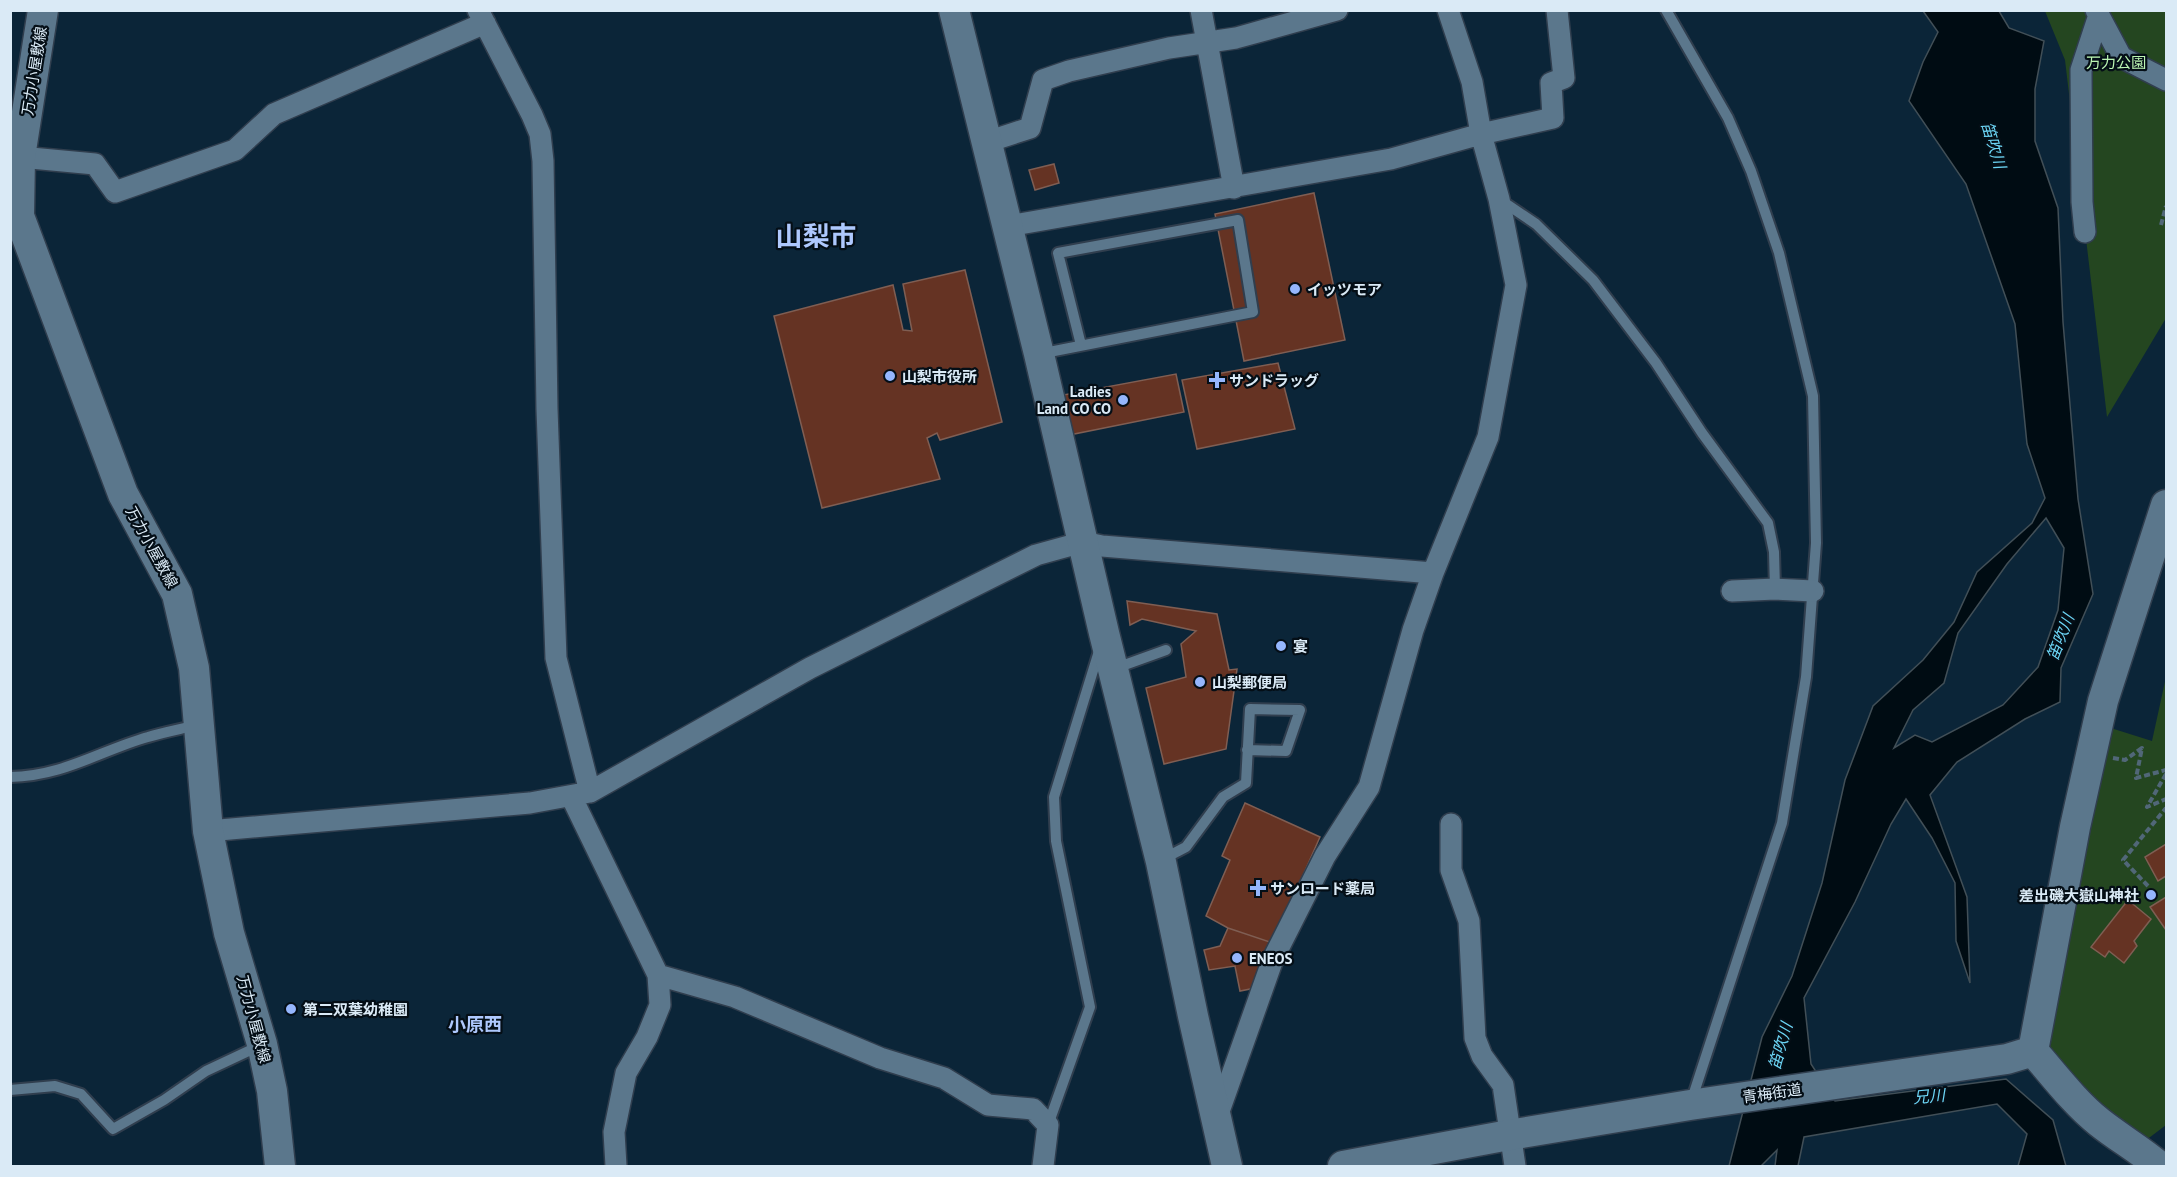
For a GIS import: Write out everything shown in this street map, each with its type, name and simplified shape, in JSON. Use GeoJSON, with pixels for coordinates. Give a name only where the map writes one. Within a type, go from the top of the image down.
{"type":"FeatureCollection","features":[{"type":"Feature","properties":{"kind":"main road","name":"万力小屋敷線"},"geometry":{"type":"LineString","coordinates":[[43,10],[20,157],[19,216],[22,243],[123,494],[177,594],[194,668],[208,831],[230,933],[262,1044],[272,1091],[280,1167]]}},
{"type":"Feature","properties":{"kind":"main road"},"geometry":{"type":"LineString","coordinates":[[954,10],[1161,862],[1227,1167]]}},
{"type":"Feature","properties":{"kind":"main road"},"geometry":{"type":"LineString","coordinates":[[2158,1167],[2137,1147],[2099,1122],[2070,1093],[2020,1055],[2103,701],[2166,505]]}},
{"type":"Feature","properties":{"kind":"main road","name":"青梅街道"},"geometry":{"type":"LineString","coordinates":[[1343,1167],[1509,1135],[2020,1055]]}},
{"type":"Feature","properties":{"kind":"street"},"geometry":{"type":"LineString","coordinates":[[1201,10],[1234,188]]}},
{"type":"Feature","properties":{"kind":"street"},"geometry":{"type":"LineString","coordinates":[[987,142],[1030,128],[1043,80],[1069,71],[1169,48],[1236,38],[1336,10]]}},
{"type":"Feature","properties":{"kind":"street"},"geometry":{"type":"LineString","coordinates":[[1217,1117],[1273,959],[1325,856],[1369,788],[1413,630],[1433,573],[1488,437],[1501,376],[1516,285],[1499,199],[1481,134],[1472,82],[1448,10]]}},
{"type":"Feature","properties":{"kind":"street"},"geometry":{"type":"LineString","coordinates":[[1008,226],[1391,159],[1481,134],[1553,118],[1551,83],[1564,78],[1557,10]]}},
{"type":"Feature","properties":{"kind":"street"},"geometry":{"type":"LineString","coordinates":[[2097,13],[2121,57],[2166,80]]}},
{"type":"Feature","properties":{"kind":"street"},"geometry":{"type":"LineString","coordinates":[[2085,232],[2082,202],[2081,70],[2097,13]]}},
{"type":"Feature","properties":{"kind":"street"},"geometry":{"type":"LineString","coordinates":[[20,157],[95,164],[115,192],[235,150],[274,114],[482,17],[540,134],[543,161],[547,409],[556,658],[580,794],[658,975],[660,1005],[647,1037],[626,1073],[614,1132],[616,1167]]}},
{"type":"Feature","properties":{"kind":"street"},"geometry":{"type":"LineString","coordinates":[[208,831],[519,804],[580,794],[810,668],[1036,555],[1083,542],[1102,546],[1433,573]]}},
{"type":"Feature","properties":{"kind":"street"},"geometry":{"type":"LineString","coordinates":[[1732,591],[1813,591]]}},
{"type":"Feature","properties":{"kind":"street"},"geometry":{"type":"LineString","coordinates":[[1451,824],[1450,870],[1469,921],[1475,1038],[1482,1056],[1503,1086],[1515,1167]]}},
{"type":"Feature","properties":{"kind":"street"},"geometry":{"type":"LineString","coordinates":[[658,975],[735,997],[880,1058],[944,1078],[988,1105],[1033,1109],[1048,1125],[1043,1167]]}},
{"type":"Feature","properties":{"kind":"lane"},"geometry":{"type":"LineString","coordinates":[[1666,10],[1728,118],[1751,171],[1779,253],[1813,396],[1816,543],[1813,591],[1806,677],[1782,824],[1697,1104]]}},
{"type":"Feature","properties":{"kind":"lane"},"geometry":{"type":"LineString","coordinates":[[1499,199],[1536,224],[1593,280],[1656,363],[1702,433],[1768,523],[1774,552],[1775,590]]}},
{"type":"Feature","properties":{"kind":"lane"},"geometry":{"type":"LineString","coordinates":[[1039,354],[1254,312],[1238,220],[1058,253],[1081,345]]}},
{"type":"Feature","properties":{"kind":"lane"},"geometry":{"type":"LineString","coordinates":[[1048,1125],[1090,1007],[1056,841],[1054,797],[1104,633]]}},
{"type":"Feature","properties":{"kind":"lane"},"geometry":{"type":"LineString","coordinates":[[1114,669],[1166,650]]}},
{"type":"Feature","properties":{"kind":"lane"},"geometry":{"type":"LineString","coordinates":[[1161,862],[1168,855],[1186,847],[1223,797],[1246,783],[1247,750],[1250,709],[1300,710],[1286,751],[1247,750]]}},
{"type":"Feature","properties":{"kind":"lane"},"geometry":{"type":"LineString","coordinates":[[10,777],[33,776],[70,767],[147,737],[198,725]]}},
{"type":"Feature","properties":{"kind":"lane"},"geometry":{"type":"LineString","coordinates":[[10,1089],[55,1086],[81,1094],[113,1129],[164,1100],[206,1071],[262,1044]]}},
{"type":"Feature","properties":{"kind":"path"},"geometry":{"type":"LineString","coordinates":[[2161,225],[2166,206]]}},
{"type":"Feature","properties":{"kind":"path"},"geometry":{"type":"LineString","coordinates":[[2091,754],[2125,760],[2142,748],[2136,778],[2166,772]]}},
{"type":"Feature","properties":{"kind":"path"},"geometry":{"type":"LineString","coordinates":[[2166,772],[2147,807],[2166,799]]}},
{"type":"Feature","properties":{"kind":"path"},"geometry":{"type":"LineString","coordinates":[[2148,886],[2123,860],[2166,808]]}},
{"type":"Feature","properties":{"kind":"green space","name":"万力公園"},"geometry":{"type":"Polygon","coordinates":[[[2045,11],[2166,11],[2166,318],[2107,417],[2065,60],[2045,11]]]}},
{"type":"Feature","properties":{"kind":"green space"},"geometry":{"type":"Polygon","coordinates":[[[2166,677],[2166,1125],[2137,1147],[2033,1051],[2098,724],[2152,741],[2166,677]]]}},
{"type":"Feature","properties":{"kind":"water"},"geometry":{"type":"Polygon","coordinates":[[[1923,11],[1999,11],[2009,28],[2044,41],[2035,89],[2035,141],[2058,208],[2063,322],[2078,499],[2093,594],[2061,668],[2060,702],[2025,719],[1957,762],[1930,795],[1967,897],[1970,983],[1956,941],[1955,883],[1932,838],[1906,799],[1891,824],[1855,902],[1804,998],[1811,1064],[1835,1101],[2006,1079],[2053,1120],[2066,1166],[2018,1166],[2027,1134],[1997,1104],[1804,1137],[1798,1166],[1775,1166],[1777,1150],[1761,1166],[1729,1166],[1762,1037],[1792,976],[1822,883],[1845,780],[1873,706],[1923,660],[1954,622],[1977,572],[2032,523],[2045,498],[2027,444],[2015,324],[1966,184],[1909,101],[1923,62],[1938,32],[1923,11]],[[2046,518],[2007,564],[1958,633],[1944,683],[1913,710],[1894,748],[1915,735],[1932,742],[2003,705],[2038,667],[2058,610],[2064,548],[2046,518]]]}},
{"type":"Feature","properties":{"kind":"building"},"geometry":{"type":"Polygon","coordinates":[[[1054,164],[1059,183],[1035,190],[1029,170],[1054,164]]]}},
{"type":"Feature","properties":{"kind":"building"},"geometry":{"type":"Polygon","coordinates":[[[1314,193],[1345,340],[1244,361],[1215,214],[1314,193]]]}},
{"type":"Feature","properties":{"kind":"building","name":"山梨市役所"},"geometry":{"type":"Polygon","coordinates":[[[965,270],[1002,422],[940,440],[937,433],[927,438],[940,479],[822,508],[774,316],[893,285],[903,330],[912,331],[903,284],[965,270]]]}},
{"type":"Feature","properties":{"kind":"building"},"geometry":{"type":"Polygon","coordinates":[[[1278,363],[1295,429],[1197,449],[1182,380],[1278,363]]]}},
{"type":"Feature","properties":{"kind":"building"},"geometry":{"type":"Polygon","coordinates":[[[1176,374],[1184,412],[1069,435],[1063,395],[1176,374]]]}},
{"type":"Feature","properties":{"kind":"building","name":"山梨郵便局"},"geometry":{"type":"Polygon","coordinates":[[[1127,601],[1217,614],[1229,670],[1237,669],[1226,749],[1164,764],[1146,688],[1186,677],[1181,644],[1196,631],[1142,619],[1130,625],[1127,601]]]}},
{"type":"Feature","properties":{"kind":"building","name":"サンロード薬局"},"geometry":{"type":"Polygon","coordinates":[[[1245,803],[1320,837],[1273,943],[1228,928],[1206,916],[1230,860],[1222,856],[1245,803]]]}},
{"type":"Feature","properties":{"kind":"building"},"geometry":{"type":"Polygon","coordinates":[[[2166,844],[2166,876],[2158,881],[2145,857],[2166,844]]]}},
{"type":"Feature","properties":{"kind":"building"},"geometry":{"type":"Polygon","coordinates":[[[2166,897],[2166,930],[2150,907],[2166,897]]]}},
{"type":"Feature","properties":{"kind":"building"},"geometry":{"type":"Polygon","coordinates":[[[2128,900],[2151,919],[2134,941],[2137,946],[2124,963],[2109,951],[2105,957],[2091,947],[2128,900]]]}},
{"type":"Feature","properties":{"kind":"building","name":"ENEOS"},"geometry":{"type":"Polygon","coordinates":[[[1228,928],[1273,943],[1255,988],[1240,991],[1235,966],[1209,970],[1204,950],[1220,946],[1228,928]]]}},
{"type":"Feature","properties":{"kind":"place","name":"イッツモア"},"geometry":{"type":"Point","coordinates":[1295,289]}},
{"type":"Feature","properties":{"kind":"place","name":"山梨市役所"},"geometry":{"type":"Point","coordinates":[890,376]}},
{"type":"Feature","properties":{"kind":"place","name":"サンドラッグ"},"geometry":{"type":"Point","coordinates":[1217,380]}},
{"type":"Feature","properties":{"kind":"place","name":"Ladies Land CO CO"},"geometry":{"type":"Point","coordinates":[1123,400]}},
{"type":"Feature","properties":{"kind":"place","name":"宴"},"geometry":{"type":"Point","coordinates":[1281,646]}},
{"type":"Feature","properties":{"kind":"place","name":"山梨郵便局"},"geometry":{"type":"Point","coordinates":[1200,682]}},
{"type":"Feature","properties":{"kind":"place","name":"サンロード薬局"},"geometry":{"type":"Point","coordinates":[1258,888]}},
{"type":"Feature","properties":{"kind":"place","name":"差出磯大嶽山神社"},"geometry":{"type":"Point","coordinates":[2151,895]}},
{"type":"Feature","properties":{"kind":"place","name":"ENEOS"},"geometry":{"type":"Point","coordinates":[1237,958]}},
{"type":"Feature","properties":{"kind":"place","name":"第二双葉幼稚園"},"geometry":{"type":"Point","coordinates":[291,1009]}},
{"type":"Feature","properties":{"kind":"district","name":"山梨市"},"geometry":{"type":"Point","coordinates":[816,236]}},
{"type":"Feature","properties":{"kind":"district","name":"小原西"},"geometry":{"type":"Point","coordinates":[475,1024]}},
{"type":"Feature","properties":{"kind":"water label","name":"笛吹川"},"geometry":{"type":"Point","coordinates":[1994,145]}},
{"type":"Feature","properties":{"kind":"water label","name":"笛吹川"},"geometry":{"type":"Point","coordinates":[2060,637]}},
{"type":"Feature","properties":{"kind":"water label","name":"笛吹川"},"geometry":{"type":"Point","coordinates":[1780,1046]}},
{"type":"Feature","properties":{"kind":"water label","name":"兄川"},"geometry":{"type":"Point","coordinates":[1929,1096]}}]}
